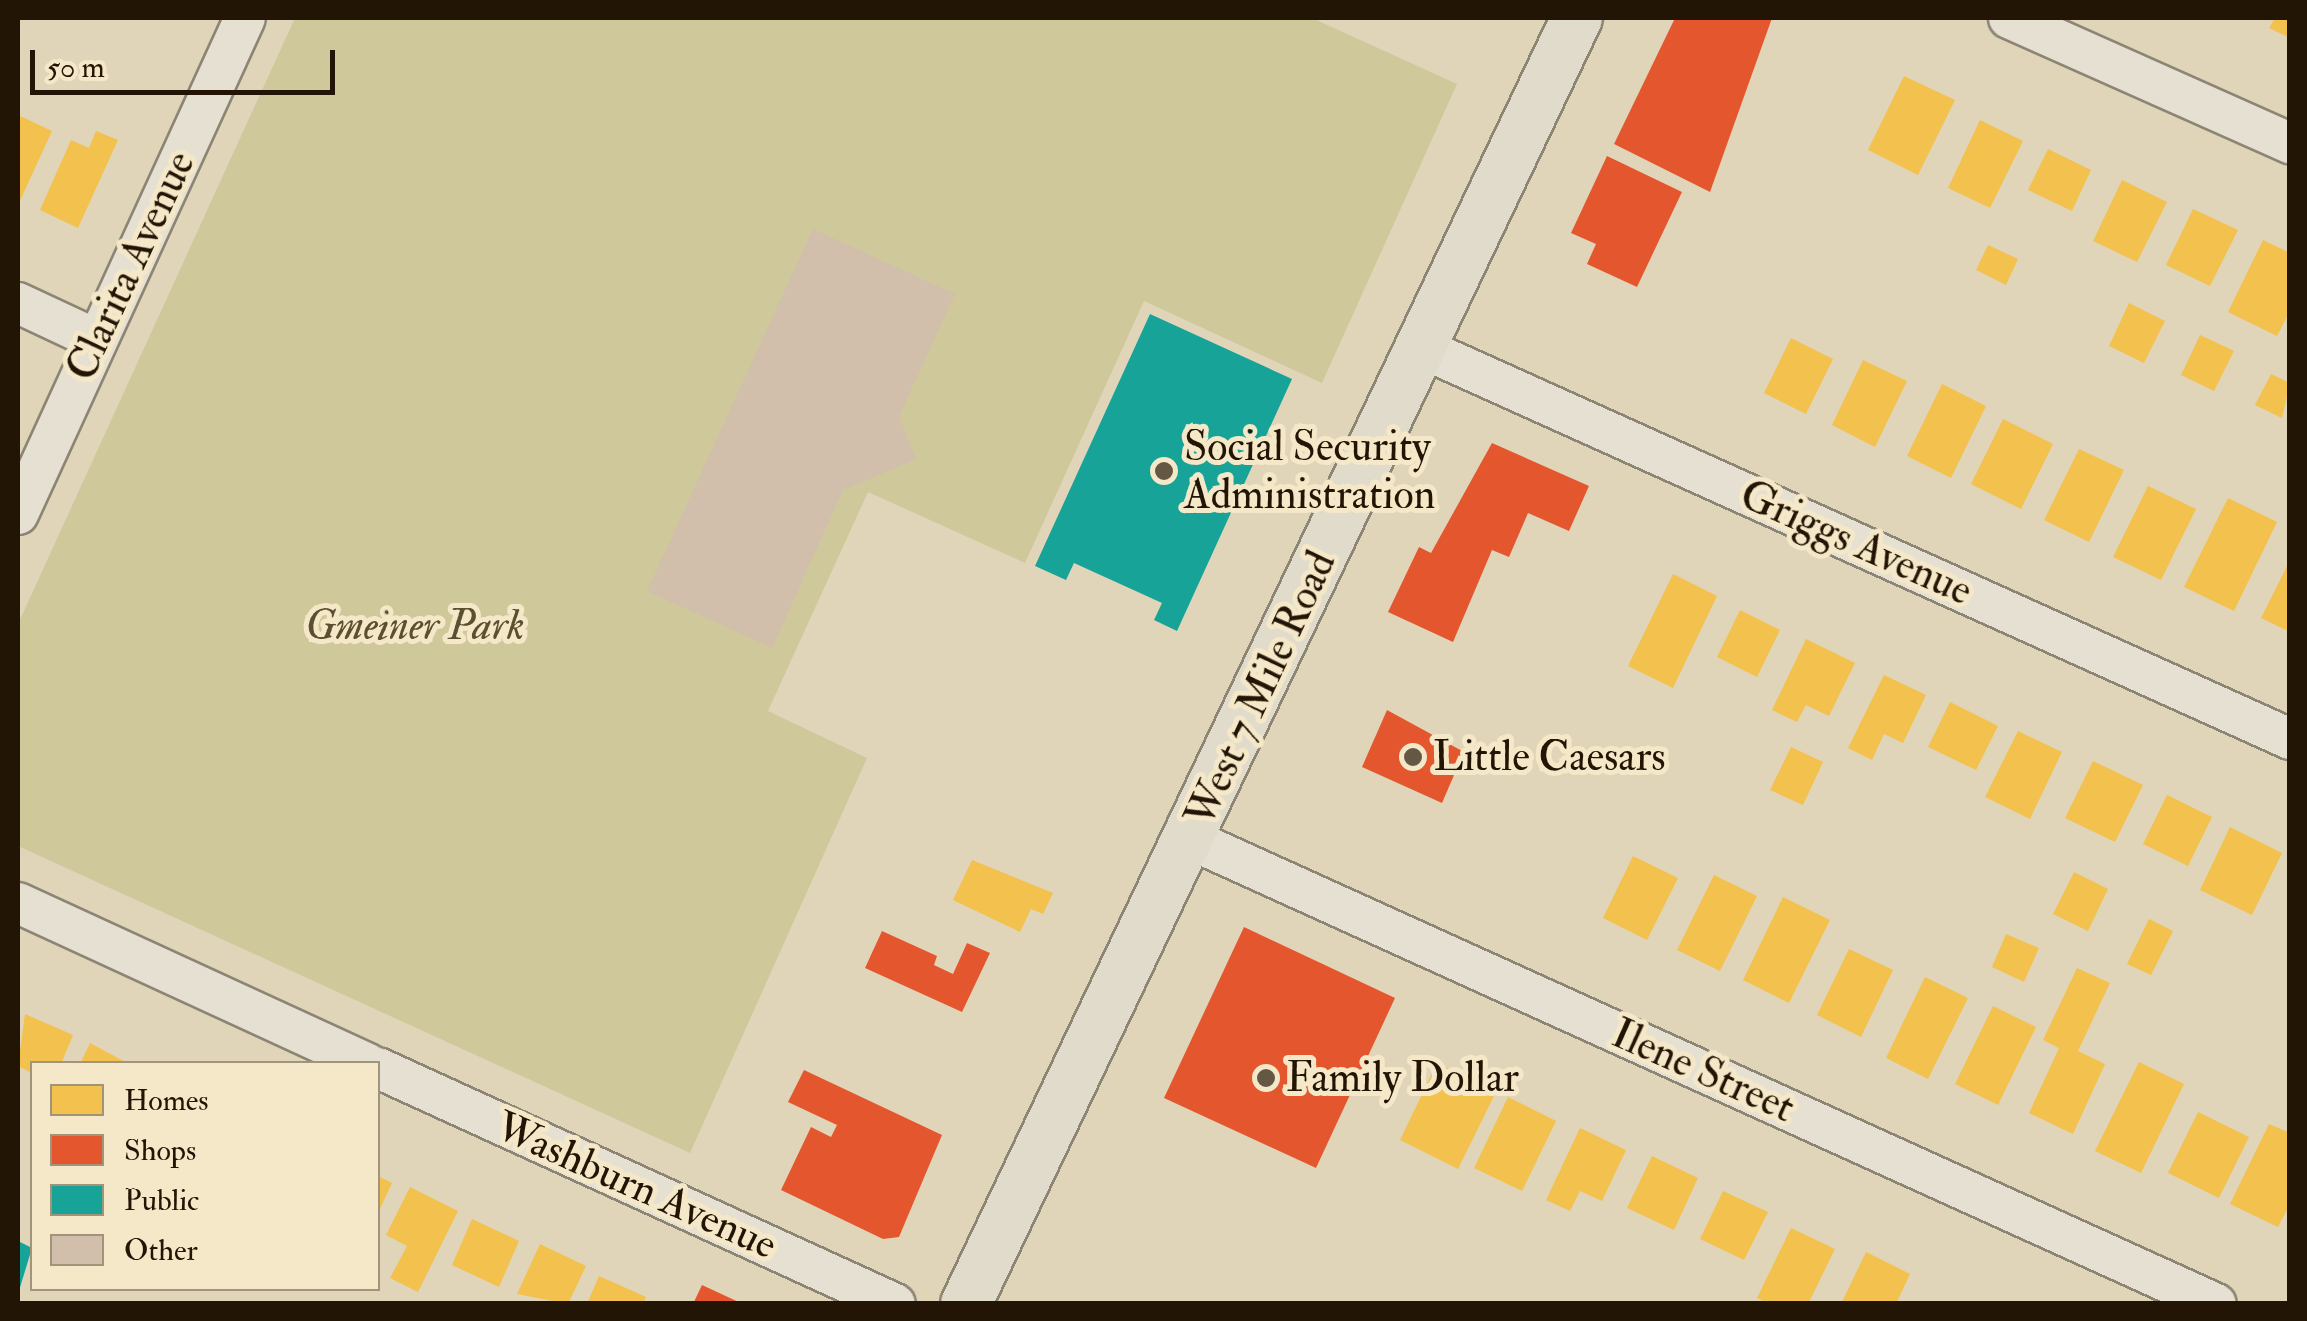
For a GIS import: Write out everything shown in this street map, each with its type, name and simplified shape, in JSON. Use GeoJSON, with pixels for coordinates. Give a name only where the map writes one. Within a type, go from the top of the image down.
{"type":"FeatureCollection","features":[{"type":"Feature","properties":{"kind":"main road","name":"West 7 Mile Road"},"geometry":{"type":"LineString","coordinates":[[966,1304],[1577,18]]}},
{"type":"Feature","properties":{"kind":"street","name":"Clarita Avenue"},"geometry":{"type":"LineString","coordinates":[[18,514],[245,18]]}},
{"type":"Feature","properties":{"kind":"street"},"geometry":{"type":"LineString","coordinates":[[2008,18],[2290,143]]}},
{"type":"Feature","properties":{"kind":"street"},"geometry":{"type":"LineString","coordinates":[[18,303],[98,340]]}},
{"type":"Feature","properties":{"kind":"street","name":"Griggs Avenue"},"geometry":{"type":"LineString","coordinates":[[1422,348],[2290,739]]}},
{"type":"Feature","properties":{"kind":"street","name":"Ilene Street"},"geometry":{"type":"LineString","coordinates":[[1190,839],[2216,1304]]}},
{"type":"Feature","properties":{"kind":"street"},"geometry":{"type":"LineString","coordinates":[[18,904],[361,1061]]}},
{"type":"Feature","properties":{"kind":"street","name":"Washburn Avenue"},"geometry":{"type":"LineString","coordinates":[[380,1069],[894,1304]]}},
{"type":"Feature","properties":{"kind":"green space","name":"Gmeiner Park"},"geometry":{"type":"Polygon","coordinates":[[[295,18],[1312,18],[1457,84],[1322,383],[1144,301],[1025,563],[868,492],[768,711],[867,758],[690,1153],[18,846],[18,624],[295,18]]]}},
{"type":"Feature","properties":{"kind":"building: Homes"},"geometry":{"type":"Polygon","coordinates":[[[2275,18],[2290,18],[2290,38],[2269,28],[2275,18]]]}},
{"type":"Feature","properties":{"kind":"building: Homes"},"geometry":{"type":"Polygon","coordinates":[[[1904,76],[1955,100],[1918,175],[1868,150],[1904,76]]]}},
{"type":"Feature","properties":{"kind":"building: Homes"},"geometry":{"type":"Polygon","coordinates":[[[18,115],[52,131],[18,205],[18,115]]]}},
{"type":"Feature","properties":{"kind":"building: Homes"},"geometry":{"type":"Polygon","coordinates":[[[1980,120],[2023,141],[1990,208],[1948,188],[1980,120]]]}},
{"type":"Feature","properties":{"kind":"building: Homes"},"geometry":{"type":"Polygon","coordinates":[[[96,131],[118,140],[78,228],[40,210],[71,140],[89,148],[96,131]]]}},
{"type":"Feature","properties":{"kind":"building: Homes"},"geometry":{"type":"Polygon","coordinates":[[[2048,149],[2091,170],[2072,211],[2028,190],[2048,149]]]}},
{"type":"Feature","properties":{"kind":"building: Homes"},"geometry":{"type":"Polygon","coordinates":[[[2122,180],[2167,202],[2137,262],[2093,241],[2122,180]]]}},
{"type":"Feature","properties":{"kind":"building: Homes"},"geometry":{"type":"Polygon","coordinates":[[[2193,209],[2238,230],[2210,286],[2166,265],[2193,209]]]}},
{"type":"Feature","properties":{"kind":"building: Homes"},"geometry":{"type":"Polygon","coordinates":[[[2263,240],[2290,253],[2290,311],[2277,336],[2228,312],[2263,240]]]}},
{"type":"Feature","properties":{"kind":"building: Homes"},"geometry":{"type":"Polygon","coordinates":[[[1988,245],[2018,259],[2006,285],[1976,270],[1988,245]]]}},
{"type":"Feature","properties":{"kind":"building: Homes"},"geometry":{"type":"Polygon","coordinates":[[[2129,303],[2165,321],[2144,363],[2109,346],[2129,303]]]}},
{"type":"Feature","properties":{"kind":"building: Homes"},"geometry":{"type":"Polygon","coordinates":[[[2200,335],[2234,351],[2214,391],[2181,375],[2200,335]]]}},
{"type":"Feature","properties":{"kind":"building: Homes"},"geometry":{"type":"Polygon","coordinates":[[[1791,338],[1833,359],[1806,414],[1764,393],[1791,338]]]}},
{"type":"Feature","properties":{"kind":"building: Homes"},"geometry":{"type":"Polygon","coordinates":[[[1863,360],[1907,381],[1875,447],[1832,425],[1863,360]]]}},
{"type":"Feature","properties":{"kind":"building: Homes"},"geometry":{"type":"Polygon","coordinates":[[[2271,374],[2290,383],[2282,418],[2255,405],[2271,374]]]}},
{"type":"Feature","properties":{"kind":"building: Homes"},"geometry":{"type":"Polygon","coordinates":[[[1942,384],[1986,406],[1951,478],[1907,456],[1942,384]]]}},
{"type":"Feature","properties":{"kind":"building: Homes"},"geometry":{"type":"Polygon","coordinates":[[[2003,419],[2053,444],[2021,509],[1971,484],[2003,419]]]}},
{"type":"Feature","properties":{"kind":"building: Homes"},"geometry":{"type":"Polygon","coordinates":[[[2079,449],[2124,470],[2089,542],[2044,520],[2079,449]]]}},
{"type":"Feature","properties":{"kind":"building: Homes"},"geometry":{"type":"Polygon","coordinates":[[[2148,486],[2196,509],[2161,580],[2113,557],[2148,486]]]}},
{"type":"Feature","properties":{"kind":"building: Homes"},"geometry":{"type":"Polygon","coordinates":[[[2228,498],[2277,522],[2234,611],[2184,587],[2228,498]]]}},
{"type":"Feature","properties":{"kind":"building: Homes"},"geometry":{"type":"Polygon","coordinates":[[[2290,560],[2290,632],[2261,618],[2290,560]]]}},
{"type":"Feature","properties":{"kind":"building: Homes"},"geometry":{"type":"Polygon","coordinates":[[[1673,574],[1717,596],[1673,688],[1628,666],[1673,574]]]}},
{"type":"Feature","properties":{"kind":"building: Homes"},"geometry":{"type":"Polygon","coordinates":[[[1740,610],[1780,630],[1757,677],[1717,657],[1740,610]]]}},
{"type":"Feature","properties":{"kind":"building: Homes"},"geometry":{"type":"Polygon","coordinates":[[[1806,639],[1855,663],[1829,716],[1806,705],[1797,722],[1772,710],[1806,639]]]}},
{"type":"Feature","properties":{"kind":"building: Homes"},"geometry":{"type":"Polygon","coordinates":[[[1884,675],[1926,695],[1903,743],[1884,734],[1872,760],[1848,748],[1884,675]]]}},
{"type":"Feature","properties":{"kind":"building: Homes"},"geometry":{"type":"Polygon","coordinates":[[[1950,702],[1998,726],[1976,770],[1928,747],[1950,702]]]}},
{"type":"Feature","properties":{"kind":"building: Homes"},"geometry":{"type":"Polygon","coordinates":[[[2018,731],[2062,752],[2030,819],[1985,797],[2018,731]]]}},
{"type":"Feature","properties":{"kind":"building: Homes"},"geometry":{"type":"Polygon","coordinates":[[[1791,747],[1823,762],[1803,805],[1770,790],[1791,747]]]}},
{"type":"Feature","properties":{"kind":"building: Homes"},"geometry":{"type":"Polygon","coordinates":[[[2093,761],[2143,785],[2115,842],[2065,818],[2093,761]]]}},
{"type":"Feature","properties":{"kind":"building: Homes"},"geometry":{"type":"Polygon","coordinates":[[[2167,795],[2212,817],[2188,866],[2143,844],[2167,795]]]}},
{"type":"Feature","properties":{"kind":"building: Homes"},"geometry":{"type":"Polygon","coordinates":[[[2230,827],[2282,853],[2252,915],[2200,890],[2230,827]]]}},
{"type":"Feature","properties":{"kind":"building: Homes"},"geometry":{"type":"Polygon","coordinates":[[[1633,856],[1678,878],[1647,940],[1603,918],[1633,856]]]}},
{"type":"Feature","properties":{"kind":"building: Homes"},"geometry":{"type":"Polygon","coordinates":[[[972,860],[1053,893],[1043,914],[1031,909],[1020,932],[953,900],[972,860]]]}},
{"type":"Feature","properties":{"kind":"building: Homes"},"geometry":{"type":"Polygon","coordinates":[[[2074,872],[2108,889],[2088,931],[2053,914],[2074,872]]]}},
{"type":"Feature","properties":{"kind":"building: Homes"},"geometry":{"type":"Polygon","coordinates":[[[1714,875],[1757,896],[1720,971],[1677,950],[1714,875]]]}},
{"type":"Feature","properties":{"kind":"building: Homes"},"geometry":{"type":"Polygon","coordinates":[[[1783,897],[1830,920],[1789,1003],[1743,980],[1783,897]]]}},
{"type":"Feature","properties":{"kind":"building: Homes"},"geometry":{"type":"Polygon","coordinates":[[[2149,919],[2173,931],[2151,975],[2127,964],[2149,919]]]}},
{"type":"Feature","properties":{"kind":"building: Homes"},"geometry":{"type":"Polygon","coordinates":[[[2006,934],[2039,948],[2024,982],[1992,967],[2006,934]]]}},
{"type":"Feature","properties":{"kind":"building: Homes"},"geometry":{"type":"Polygon","coordinates":[[[1849,949],[1893,970],[1861,1037],[1817,1015],[1849,949]]]}},
{"type":"Feature","properties":{"kind":"building: Homes"},"geometry":{"type":"Polygon","coordinates":[[[2077,968],[2110,983],[2078,1051],[2105,1064],[2073,1134],[2029,1113],[2059,1048],[2043,1040],[2077,968]]]}},
{"type":"Feature","properties":{"kind":"building: Homes"},"geometry":{"type":"Polygon","coordinates":[[[1925,977],[1968,998],[1928,1079],[1886,1058],[1925,977]]]}},
{"type":"Feature","properties":{"kind":"building: Homes"},"geometry":{"type":"Polygon","coordinates":[[[1993,1006],[2036,1027],[1998,1105],[1955,1084],[1993,1006]]]}},
{"type":"Feature","properties":{"kind":"building: Homes"},"geometry":{"type":"Polygon","coordinates":[[[25,1014],[73,1035],[62,1061],[30,1061],[30,1072],[18,1066],[25,1014]]]}},
{"type":"Feature","properties":{"kind":"building: Homes"},"geometry":{"type":"Polygon","coordinates":[[[90,1043],[123,1061],[81,1061],[90,1043]]]}},
{"type":"Feature","properties":{"kind":"building: Homes"},"geometry":{"type":"Polygon","coordinates":[[[2139,1062],[2184,1084],[2141,1173],[2095,1151],[2139,1062]]]}},
{"type":"Feature","properties":{"kind":"building: Homes"},"geometry":{"type":"Polygon","coordinates":[[[1437,1063],[1496,1092],[1458,1169],[1400,1140],[1437,1063]]]}},
{"type":"Feature","properties":{"kind":"building: Homes"},"geometry":{"type":"Polygon","coordinates":[[[1508,1097],[1556,1121],[1522,1191],[1474,1168],[1508,1097]]]}},
{"type":"Feature","properties":{"kind":"building: Homes"},"geometry":{"type":"Polygon","coordinates":[[[2198,1112],[2249,1137],[2219,1198],[2168,1173],[2198,1112]]]}},
{"type":"Feature","properties":{"kind":"building: Homes"},"geometry":{"type":"Polygon","coordinates":[[[2269,1124],[2290,1133],[2290,1204],[2278,1227],[2230,1204],[2269,1124]]]}},
{"type":"Feature","properties":{"kind":"building: Homes"},"geometry":{"type":"Polygon","coordinates":[[[1580,1128],[1626,1150],[1602,1201],[1580,1191],[1570,1211],[1546,1200],[1580,1128]]]}},
{"type":"Feature","properties":{"kind":"building: Homes"},"geometry":{"type":"Polygon","coordinates":[[[1652,1156],[1698,1178],[1674,1230],[1627,1208],[1652,1156]]]}},
{"type":"Feature","properties":{"kind":"building: Homes"},"geometry":{"type":"Polygon","coordinates":[[[380,1177],[392,1183],[380,1209],[380,1177]]]}},
{"type":"Feature","properties":{"kind":"building: Homes"},"geometry":{"type":"Polygon","coordinates":[[[410,1187],[458,1211],[418,1292],[390,1278],[407,1246],[386,1235],[410,1187]]]}},
{"type":"Feature","properties":{"kind":"building: Homes"},"geometry":{"type":"Polygon","coordinates":[[[1723,1191],[1768,1212],[1744,1260],[1700,1239],[1723,1191]]]}},
{"type":"Feature","properties":{"kind":"building: Homes"},"geometry":{"type":"Polygon","coordinates":[[[472,1219],[519,1241],[499,1287],[452,1265],[472,1219]]]}},
{"type":"Feature","properties":{"kind":"building: Homes"},"geometry":{"type":"Polygon","coordinates":[[[1791,1228],[1835,1249],[1808,1304],[1769,1304],[1757,1298],[1791,1228]]]}},
{"type":"Feature","properties":{"kind":"building: Homes"},"geometry":{"type":"Polygon","coordinates":[[[540,1244],[586,1266],[568,1304],[517,1294],[540,1244]]]}},
{"type":"Feature","properties":{"kind":"building: Homes"},"geometry":{"type":"Polygon","coordinates":[[[1866,1252],[1910,1274],[1896,1304],[1841,1304],[1866,1252]]]}},
{"type":"Feature","properties":{"kind":"building: Homes"},"geometry":{"type":"Polygon","coordinates":[[[599,1276],[646,1297],[643,1304],[587,1304],[599,1276]]]}},
{"type":"Feature","properties":{"kind":"building: Shops"},"geometry":{"type":"Polygon","coordinates":[[[1675,18],[1772,18],[1710,192],[1614,144],[1675,18]]]}},
{"type":"Feature","properties":{"kind":"building: Shops"},"geometry":{"type":"Polygon","coordinates":[[[1607,156],[1682,192],[1637,287],[1587,264],[1596,244],[1571,233],[1607,156]]]}},
{"type":"Feature","properties":{"kind":"building: Shops"},"geometry":{"type":"Polygon","coordinates":[[[1492,443],[1589,486],[1569,531],[1528,513],[1509,557],[1492,550],[1453,642],[1388,612],[1419,547],[1431,553],[1492,443]]]}},
{"type":"Feature","properties":{"kind":"building: Shops"},"geometry":{"type":"Polygon","coordinates":[[[1387,710],[1464,752],[1442,803],[1362,767],[1387,710]]]}},
{"type":"Feature","properties":{"kind":"building: Shops"},"geometry":{"type":"Polygon","coordinates":[[[1244,927],[1395,998],[1316,1168],[1164,1098],[1244,927]]]}},
{"type":"Feature","properties":{"kind":"building: Shops"},"geometry":{"type":"Polygon","coordinates":[[[882,931],[937,956],[934,965],[953,974],[967,943],[990,953],[962,1012],[865,968],[882,931]]]}},
{"type":"Feature","properties":{"kind":"building: Shops"},"geometry":{"type":"Polygon","coordinates":[[[804,1070],[942,1135],[899,1237],[883,1239],[781,1190],[811,1127],[831,1137],[837,1125],[788,1102],[804,1070]]]}},
{"type":"Feature","properties":{"kind":"building: Shops"},"geometry":{"type":"Polygon","coordinates":[[[702,1285],[743,1304],[693,1304],[702,1285]]]}},
{"type":"Feature","properties":{"kind":"building: Public","name":"Social Security Administration"},"geometry":{"type":"Polygon","coordinates":[[[1150,314],[1292,379],[1177,631],[1154,620],[1162,603],[1074,563],[1066,580],[1035,566],[1150,314]]]}},
{"type":"Feature","properties":{"kind":"building: Public"},"geometry":{"type":"Polygon","coordinates":[[[18,1241],[30,1247],[30,1255],[18,1294],[18,1241]]]}},
{"type":"Feature","properties":{"kind":"building: Other"},"geometry":{"type":"Polygon","coordinates":[[[813,229],[955,294],[899,416],[916,459],[843,490],[772,648],[647,591],[813,229]]]}},
{"type":"Feature","properties":{"kind":"place","name":"Social Security Administration"},"geometry":{"type":"Point","coordinates":[1164,471]}},
{"type":"Feature","properties":{"kind":"place","name":"Little Caesars"},"geometry":{"type":"Point","coordinates":[1413,757]}},
{"type":"Feature","properties":{"kind":"place","name":"Family Dollar"},"geometry":{"type":"Point","coordinates":[1266,1078]}}]}
